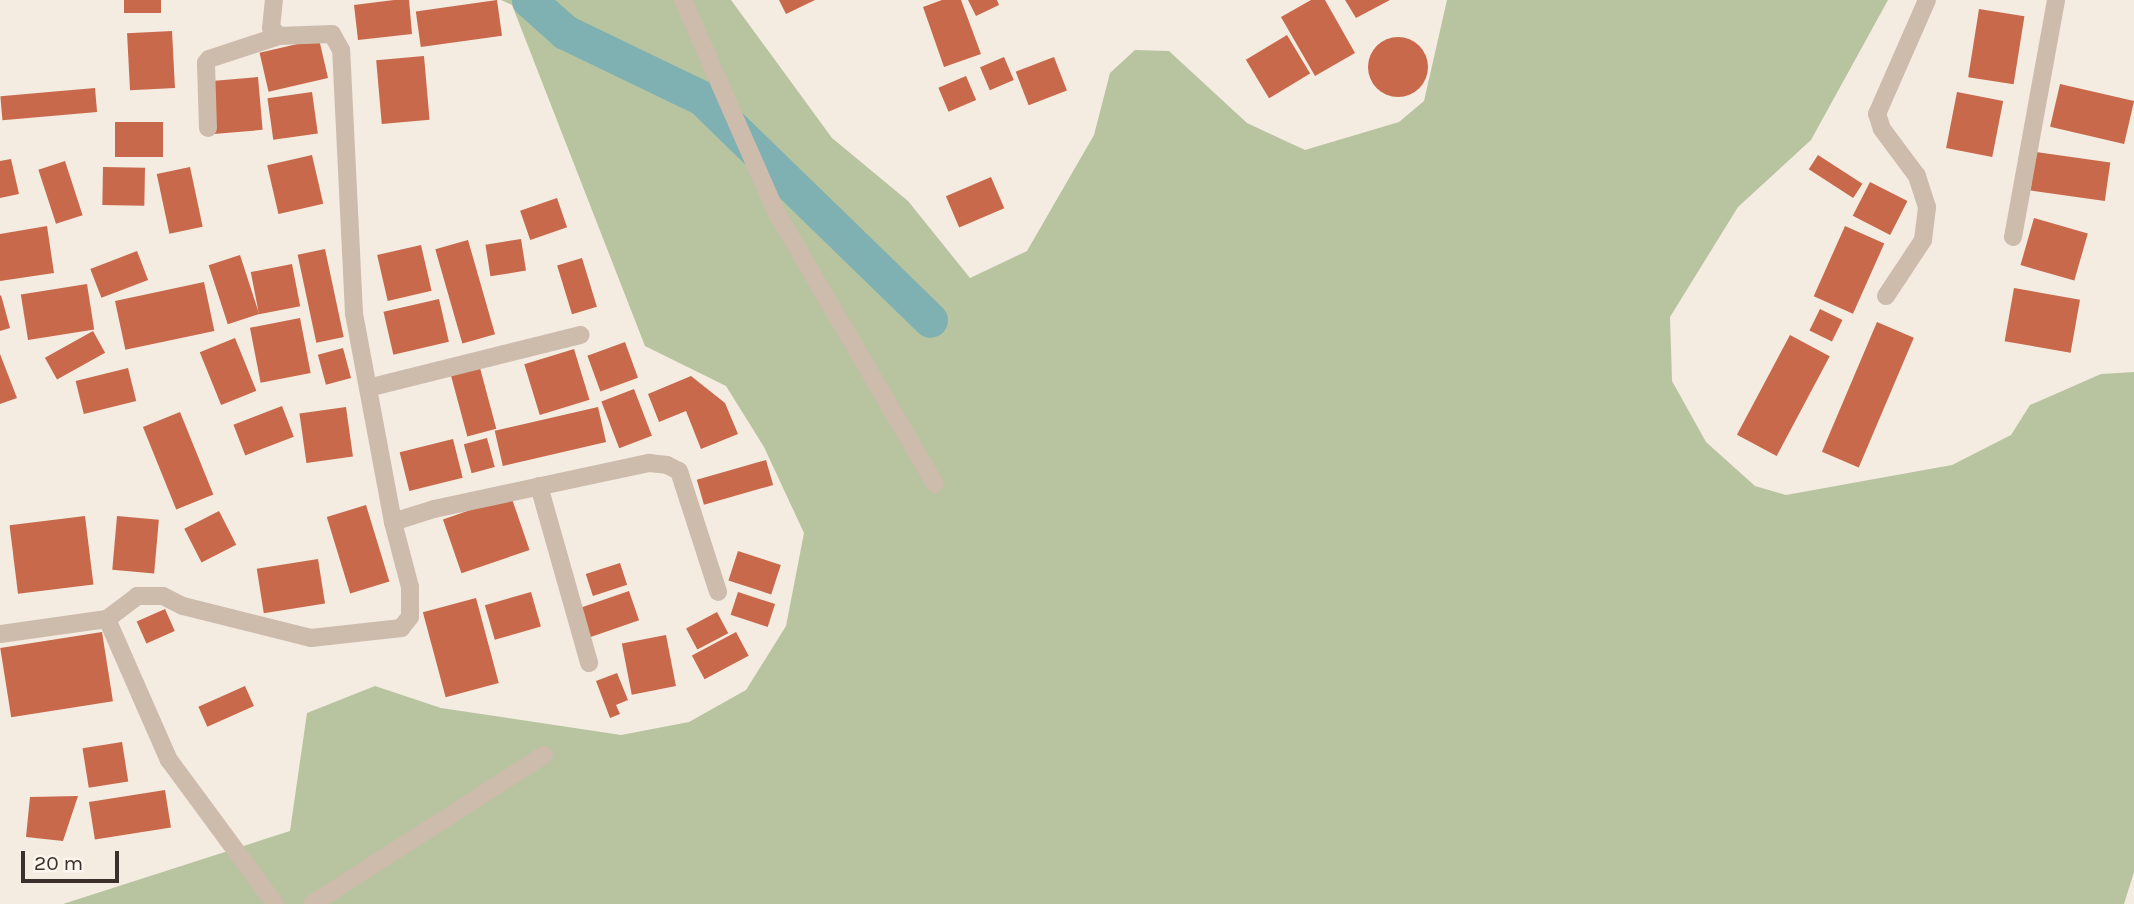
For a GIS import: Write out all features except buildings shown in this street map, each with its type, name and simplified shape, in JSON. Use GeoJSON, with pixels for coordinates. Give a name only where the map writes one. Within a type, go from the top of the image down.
{"type":"FeatureCollection","features":[{"type":"Feature","properties":{"kind":"street"},"geometry":{"type":"LineString","coordinates":[[274,0],[271,28],[279,36]]}},
{"type":"Feature","properties":{"kind":"street"},"geometry":{"type":"LineString","coordinates":[[683,0],[775,210],[935,484]]}},
{"type":"Feature","properties":{"kind":"street"},"geometry":{"type":"LineString","coordinates":[[1886,296],[1923,240],[1927,207],[1917,176],[1882,129],[1877,114],[1927,0]]}},
{"type":"Feature","properties":{"kind":"street"},"geometry":{"type":"LineString","coordinates":[[2013,237],[2056,0]]}},
{"type":"Feature","properties":{"kind":"street"},"geometry":{"type":"LineString","coordinates":[[0,634],[107,619],[137,596],[163,596],[183,606],[311,638],[401,628],[410,617],[410,587],[393,522],[354,313],[341,50],[331,34],[279,36],[209,59],[206,63],[208,128]]}},
{"type":"Feature","properties":{"kind":"street"},"geometry":{"type":"LineString","coordinates":[[368,388],[581,335]]}},
{"type":"Feature","properties":{"kind":"street"},"geometry":{"type":"LineString","coordinates":[[393,522],[434,509],[649,463],[667,465],[679,471],[718,592]]}},
{"type":"Feature","properties":{"kind":"street"},"geometry":{"type":"LineString","coordinates":[[539,486],[590,663]]}},
{"type":"Feature","properties":{"kind":"street"},"geometry":{"type":"LineString","coordinates":[[107,619],[169,760],[275,904]]}},
{"type":"Feature","properties":{"kind":"street"},"geometry":{"type":"LineString","coordinates":[[313,904],[544,755]]}},
{"type":"Feature","properties":{"kind":"green space"},"geometry":{"type":"Polygon","coordinates":[[[501,0],[731,0],[832,138],[908,201],[970,278],[1027,251],[1094,135],[1110,73],[1135,50],[1169,51],[1247,123],[1305,150],[1399,122],[1424,101],[1447,0],[1888,0],[1811,140],[1738,207],[1670,317],[1672,381],[1706,442],[1755,486],[1786,495],[1952,465],[2011,435],[2030,405],[2101,374],[2134,372],[2134,872],[2124,904],[63,904],[290,831],[307,713],[375,686],[441,708],[621,735],[689,722],[746,690],[786,626],[804,533],[764,447],[726,386],[645,346],[512,5],[501,0]]]}},
{"type":"Feature","properties":{"kind":"waterway"},"geometry":{"type":"LineString","coordinates":[[529,0],[565,32],[702,98],[930,320]]}}]}
